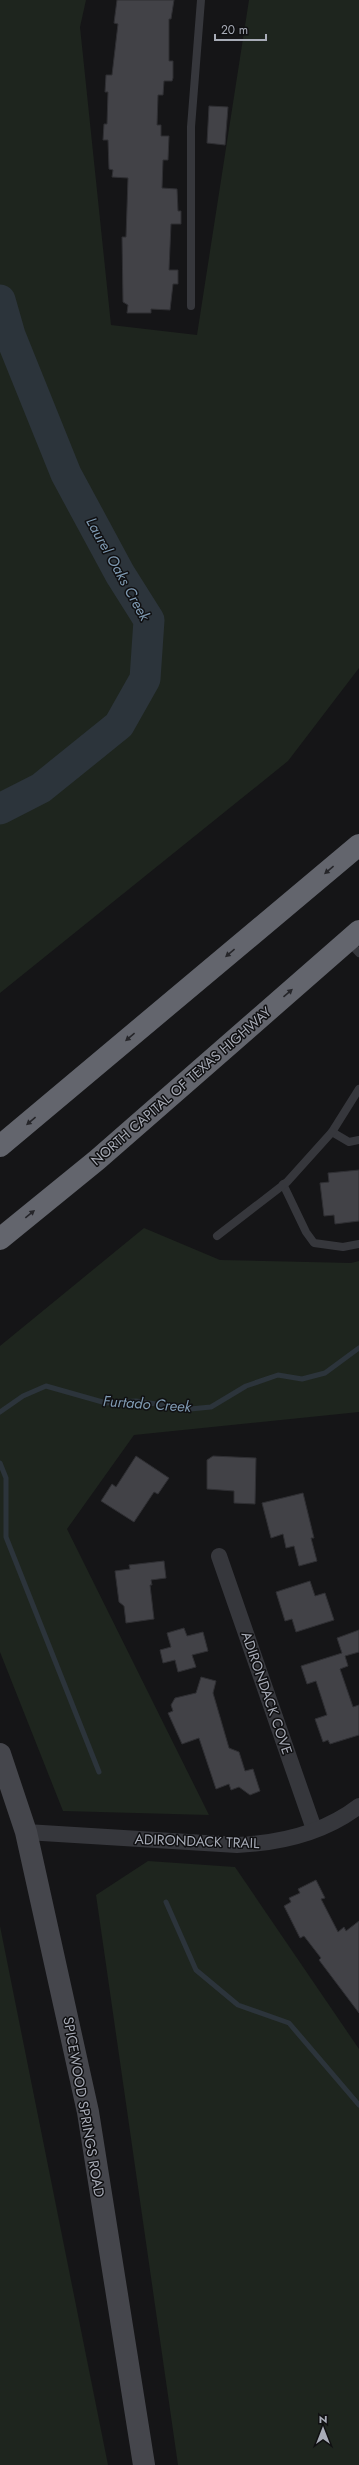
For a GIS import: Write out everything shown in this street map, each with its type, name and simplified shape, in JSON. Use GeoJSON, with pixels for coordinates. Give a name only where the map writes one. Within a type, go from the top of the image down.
{"type":"FeatureCollection","features":[{"type":"Feature","properties":{"kind":"highway"},"geometry":{"type":"LineString","coordinates":[[0,1146],[359,844]]}},
{"type":"Feature","properties":{"kind":"highway","name":"NORTH CAPITAL OF TEXAS HIGHWAY"},"geometry":{"type":"LineString","coordinates":[[0,1239],[97,1160],[355,942]]}},
{"type":"Feature","properties":{"kind":"main road","name":"SPICEWOOD SPRINGS ROAD"},"geometry":{"type":"LineString","coordinates":[[0,1754],[26,1832],[88,2112],[144,2465]]}},
{"type":"Feature","properties":{"kind":"street","name":"ADIRONDACK COVE"},"geometry":{"type":"LineString","coordinates":[[219,1556],[314,1829]]}},
{"type":"Feature","properties":{"kind":"street","name":"ADIRONDACK TRAIL"},"geometry":{"type":"LineString","coordinates":[[26,1832],[237,1845],[267,1843],[294,1838],[349,1814],[359,1806]]}},
{"type":"Feature","properties":{"kind":"lane"},"geometry":{"type":"LineString","coordinates":[[191,306],[191,127],[201,0]]}},
{"type":"Feature","properties":{"kind":"lane"},"geometry":{"type":"LineString","coordinates":[[217,1236],[283,1184],[332,1132],[359,1089]]}},
{"type":"Feature","properties":{"kind":"lane"},"geometry":{"type":"LineString","coordinates":[[332,1132],[349,1142],[359,1140]]}},
{"type":"Feature","properties":{"kind":"lane"},"geometry":{"type":"LineString","coordinates":[[283,1184],[306,1232],[314,1243],[343,1247],[359,1244]]}},
{"type":"Feature","properties":{"kind":"shaded area"},"geometry":{"type":"Polygon","coordinates":[[[0,0],[86,0],[80,27],[111,325],[197,335],[249,0],[359,0],[359,668],[288,761],[0,993],[0,0]]]}},
{"type":"Feature","properties":{"kind":"shaded area"},"geometry":{"type":"Polygon","coordinates":[[[144,1228],[220,1260],[351,1263],[359,1261],[359,1412],[134,1435],[67,1529],[209,1815],[63,1811],[0,1652],[0,1346],[144,1228]]]}},
{"type":"Feature","properties":{"kind":"shaded area"},"geometry":{"type":"Polygon","coordinates":[[[148,1861],[235,1867],[359,2049],[359,2465],[178,2465],[96,1895],[148,1861]]]}},
{"type":"Feature","properties":{"kind":"shaded area"},"geometry":{"type":"Polygon","coordinates":[[[0,1926],[108,2465],[0,2465],[0,1926]]]}},
{"type":"Feature","properties":{"kind":"building"},"geometry":{"type":"Polygon","coordinates":[[[117,0],[174,0],[171,19],[169,19],[169,61],[173,61],[173,78],[172,81],[164,81],[163,95],[158,95],[157,125],[161,125],[161,136],[169,136],[168,160],[163,160],[162,188],[177,189],[178,211],[181,211],[181,224],[171,224],[169,270],[178,270],[178,284],[173,284],[170,310],[151,309],[151,313],[127,313],[128,305],[123,302],[122,237],[126,237],[128,178],[112,177],[113,170],[109,169],[108,140],[103,140],[104,124],[107,124],[108,92],[105,92],[106,75],[112,75],[118,24],[114,23],[117,0]]]}},
{"type":"Feature","properties":{"kind":"building"},"geometry":{"type":"Polygon","coordinates":[[[209,106],[228,107],[225,145],[207,143],[209,106]]]}},
{"type":"Feature","properties":{"kind":"building"},"geometry":{"type":"Polygon","coordinates":[[[359,1170],[359,1221],[335,1224],[334,1215],[324,1216],[320,1183],[329,1182],[328,1173],[359,1170]]]}},
{"type":"Feature","properties":{"kind":"building"},"geometry":{"type":"Polygon","coordinates":[[[136,1456],[169,1478],[158,1494],[154,1492],[134,1522],[101,1501],[112,1484],[116,1487],[136,1456]]]}},
{"type":"Feature","properties":{"kind":"building"},"geometry":{"type":"Polygon","coordinates":[[[213,1456],[256,1458],[255,1504],[234,1503],[234,1491],[207,1489],[207,1460],[213,1456]]]}},
{"type":"Feature","properties":{"kind":"building"},"geometry":{"type":"Polygon","coordinates":[[[303,1493],[314,1538],[311,1538],[317,1561],[299,1566],[294,1546],[286,1548],[283,1534],[271,1538],[262,1503],[303,1493]]]}},
{"type":"Feature","properties":{"kind":"building"},"geometry":{"type":"Polygon","coordinates":[[[164,1561],[166,1578],[151,1580],[152,1585],[150,1585],[154,1619],[126,1623],[124,1606],[119,1602],[115,1571],[130,1569],[129,1565],[164,1561]]]}},
{"type":"Feature","properties":{"kind":"building"},"geometry":{"type":"Polygon","coordinates":[[[310,1581],[315,1596],[325,1593],[334,1620],[296,1632],[292,1619],[285,1621],[276,1592],[310,1581]]]}},
{"type":"Feature","properties":{"kind":"building"},"geometry":{"type":"Polygon","coordinates":[[[184,1628],[187,1636],[203,1632],[208,1651],[192,1655],[196,1667],[178,1672],[175,1660],[163,1663],[160,1650],[171,1647],[167,1633],[184,1628]]]}},
{"type":"Feature","properties":{"kind":"building"},"geometry":{"type":"Polygon","coordinates":[[[359,1630],[359,1652],[345,1656],[348,1666],[340,1669],[353,1707],[359,1705],[359,1735],[330,1744],[328,1740],[323,1742],[315,1719],[327,1715],[316,1681],[307,1684],[301,1666],[342,1653],[337,1638],[359,1630]]]}},
{"type":"Feature","properties":{"kind":"building"},"geometry":{"type":"Polygon","coordinates":[[[201,1677],[216,1681],[213,1693],[229,1748],[239,1752],[245,1771],[253,1769],[260,1791],[250,1795],[239,1787],[231,1790],[229,1784],[216,1789],[199,1738],[182,1744],[168,1713],[173,1711],[171,1705],[175,1698],[196,1693],[201,1677]]]}},
{"type":"Feature","properties":{"kind":"building"},"geometry":{"type":"Polygon","coordinates":[[[316,1880],[325,1898],[321,1899],[338,1932],[344,1927],[346,1931],[359,1921],[359,2013],[319,1960],[321,1958],[304,1936],[300,1938],[284,1906],[291,1902],[289,1898],[300,1893],[298,1889],[316,1880]]]}},
{"type":"Feature","properties":{"kind":"waterway","name":"Laurel Oaks Creek"},"geometry":{"type":"LineString","coordinates":[[0,300],[10,335],[66,474],[120,574],[149,620],[145,679],[119,725],[41,788],[0,809]]}},
{"type":"Feature","properties":{"kind":"waterway","name":"Furtado Creek"},"geometry":{"type":"LineString","coordinates":[[0,1412],[23,1396],[46,1386],[106,1403],[136,1401],[190,1409],[211,1407],[246,1386],[278,1375],[302,1379],[325,1373],[359,1348]]}},
{"type":"Feature","properties":{"kind":"waterway"},"geometry":{"type":"LineString","coordinates":[[0,1463],[6,1478],[6,1537],[99,1772]]}},
{"type":"Feature","properties":{"kind":"waterway"},"geometry":{"type":"LineString","coordinates":[[166,1902],[196,1970],[238,2005],[289,2023],[359,2105]]}}]}
